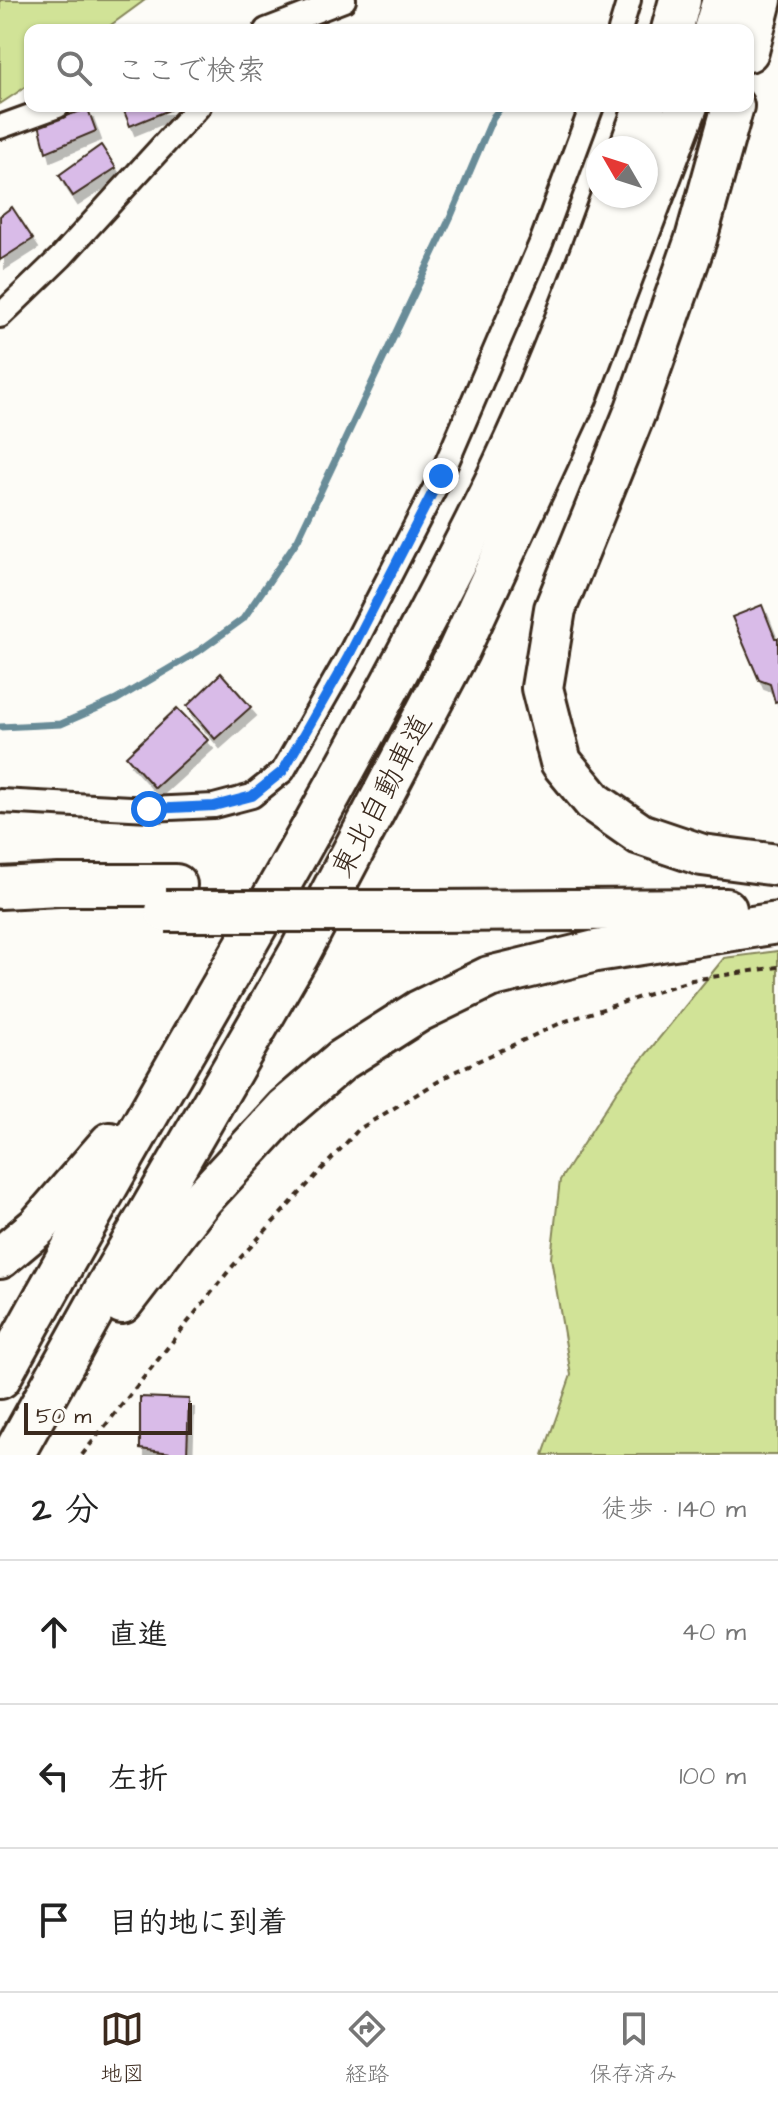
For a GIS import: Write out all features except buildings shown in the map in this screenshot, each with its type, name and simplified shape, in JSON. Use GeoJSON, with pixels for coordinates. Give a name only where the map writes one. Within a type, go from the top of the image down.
{"type":"FeatureCollection","features":[{"type":"Feature","properties":{"kind":"highway"},"geometry":{"type":"LineString","coordinates":[[674,24],[680,0]]}},
{"type":"Feature","properties":{"kind":"highway"},"geometry":{"type":"LineString","coordinates":[[723,0],[731,24]]}},
{"type":"Feature","properties":{"kind":"highway"},"geometry":{"type":"LineString","coordinates":[[747,24],[761,0]]}},
{"type":"Feature","properties":{"kind":"highway"},"geometry":{"type":"LineString","coordinates":[[634,136],[643,112]]}},
{"type":"Feature","properties":{"kind":"highway","name":"東北自動車道"},"geometry":{"type":"LineString","coordinates":[[13,1455],[299,954],[458,652],[577,395],[685,112]]}},
{"type":"Feature","properties":{"kind":"highway"},"geometry":{"type":"LineString","coordinates":[[731,112],[696,239],[676,297],[635,412],[555,609],[542,688],[561,762],[594,802],[640,834],[702,855],[778,865]]}},
{"type":"Feature","properties":{"kind":"highway","name":"東北自動車道"},"geometry":{"type":"LineString","coordinates":[[0,1378],[177,1062],[332,796],[507,457],[576,294],[608,208]]}},
{"type":"Feature","properties":{"kind":"highway"},"geometry":{"type":"LineString","coordinates":[[433,899],[778,880]]}},
{"type":"Feature","properties":{"kind":"highway"},"geometry":{"type":"LineString","coordinates":[[0,888],[59,885],[171,898]]}},
{"type":"Feature","properties":{"kind":"highway"},"geometry":{"type":"LineString","coordinates":[[0,915],[171,898],[433,899],[778,912]]}},
{"type":"Feature","properties":{"kind":"highway"},"geometry":{"type":"LineString","coordinates":[[21,1455],[125,1297],[202,1199],[285,1109],[342,1060],[419,1011],[489,977],[596,951],[778,923]]}},
{"type":"Feature","properties":{"kind":"highway"},"geometry":{"type":"LineString","coordinates":[[0,1258],[37,1227],[177,1062]]}},
{"type":"Feature","properties":{"kind":"street"},"geometry":{"type":"LineString","coordinates":[[282,24],[344,0]]}},
{"type":"Feature","properties":{"kind":"street"},"geometry":{"type":"LineString","coordinates":[[0,127],[41,112]]}},
{"type":"Feature","properties":{"kind":"street"},"geometry":{"type":"LineString","coordinates":[[0,316],[61,257],[194,112]]}},
{"type":"Feature","properties":{"kind":"street"},"geometry":{"type":"LineString","coordinates":[[0,801],[149,809],[214,806],[252,796],[283,771],[347,659],[441,476],[541,243],[590,112]]}},
{"type":"Feature","properties":{"kind":"path"},"geometry":{"type":"LineString","coordinates":[[82,1455],[231,1268],[359,1129],[454,1072],[563,1022],[692,980],[778,967]]}},
{"type":"Feature","properties":{"kind":"green space"},"geometry":{"type":"Polygon","coordinates":[[[0,0],[145,0],[112,24],[24,24],[24,88],[0,104],[0,0]]]}},
{"type":"Feature","properties":{"kind":"green space"},"geometry":{"type":"Polygon","coordinates":[[[778,951],[778,1455],[543,1455],[571,1375],[551,1258],[560,1180],[618,1089],[724,958],[778,951]]]}},
{"type":"Feature","properties":{"kind":"waterway"},"geometry":{"type":"LineString","coordinates":[[0,727],[61,724],[116,700],[199,651],[243,619],[298,539],[497,112]]}},
{"type":"Feature","properties":{"kind":"route"},"geometry":{"type":"LineString","coordinates":[[149,809],[214,806],[252,796],[283,771],[347,659],[441,476]]}}]}
